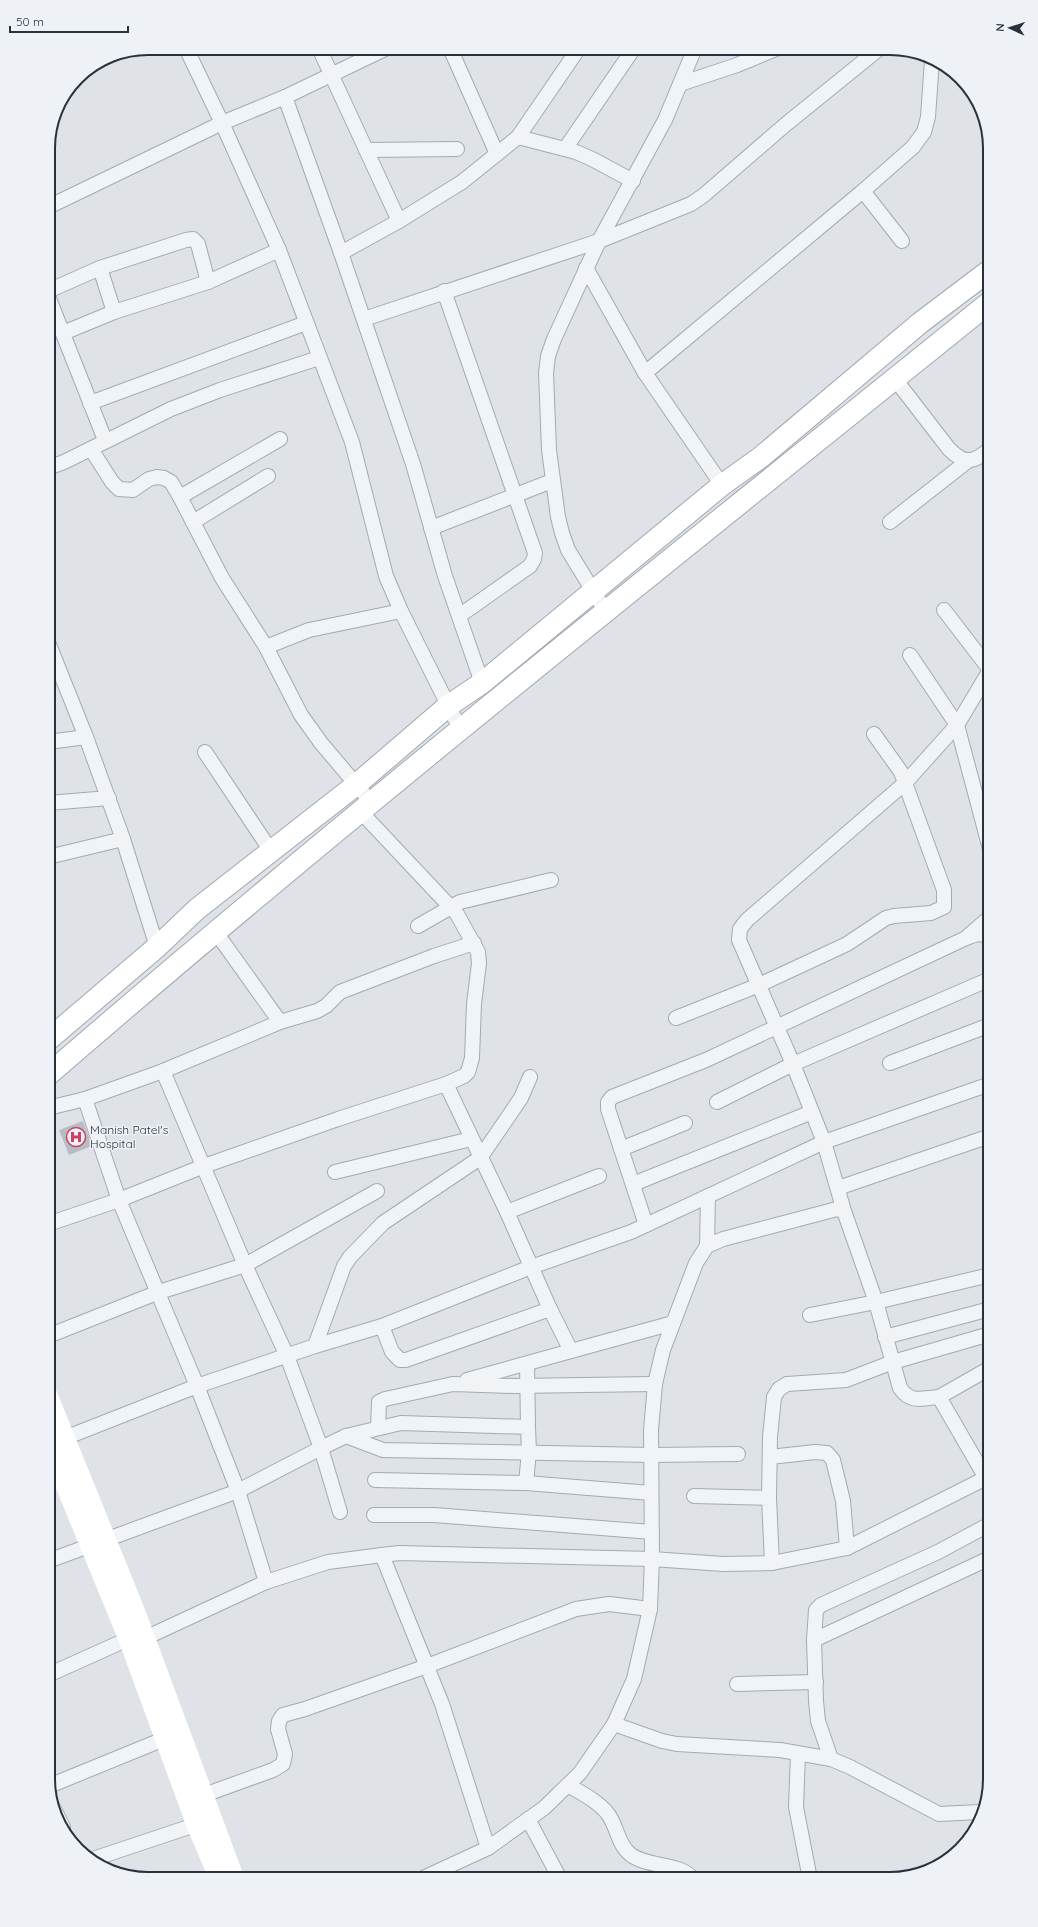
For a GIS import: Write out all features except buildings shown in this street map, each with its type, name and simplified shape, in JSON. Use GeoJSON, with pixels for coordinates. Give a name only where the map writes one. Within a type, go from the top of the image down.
{"type":"FeatureCollection","features":[{"type":"Feature","properties":{"kind":"main road"},"geometry":{"type":"LineString","coordinates":[[55,1034],[157,947],[197,909],[357,784],[448,706],[482,683],[722,486],[761,457],[920,323],[983,275]]}},
{"type":"Feature","properties":{"kind":"main road"},"geometry":{"type":"LineString","coordinates":[[55,1069],[215,931],[460,728],[983,308]]}},
{"type":"Feature","properties":{"kind":"street"},"geometry":{"type":"LineString","coordinates":[[189,55],[222,123],[279,250],[352,442],[386,576],[401,611],[460,728]]}},
{"type":"Feature","properties":{"kind":"street"},"geometry":{"type":"LineString","coordinates":[[322,55],[399,221]]}},
{"type":"Feature","properties":{"kind":"street"},"geometry":{"type":"LineString","coordinates":[[55,204],[222,123],[285,97],[373,55]]}},
{"type":"Feature","properties":{"kind":"street"},"geometry":{"type":"LineString","coordinates":[[453,55],[497,154]]}},
{"type":"Feature","properties":{"kind":"street"},"geometry":{"type":"LineString","coordinates":[[342,253],[399,221],[462,182],[518,137],[575,55]]}},
{"type":"Feature","properties":{"kind":"street"},"geometry":{"type":"LineString","coordinates":[[565,149],[629,55]]}},
{"type":"Feature","properties":{"kind":"street"},"geometry":{"type":"LineString","coordinates":[[606,612],[568,550],[562,533],[552,481],[546,373],[548,356],[554,339],[586,268],[664,120],[692,55]]}},
{"type":"Feature","properties":{"kind":"street"},"geometry":{"type":"LineString","coordinates":[[680,84],[737,65],[761,55]]}},
{"type":"Feature","properties":{"kind":"street"},"geometry":{"type":"LineString","coordinates":[[364,319],[444,291],[599,241],[680,210],[704,196],[785,125],[871,55]]}},
{"type":"Feature","properties":{"kind":"street"},"geometry":{"type":"LineString","coordinates":[[644,372],[863,191],[912,147],[924,132],[928,117],[932,65]]}},
{"type":"Feature","properties":{"kind":"street"},"geometry":{"type":"LineString","coordinates":[[285,97],[342,253],[412,464],[459,616],[482,683]]}},
{"type":"Feature","properties":{"kind":"street"},"geometry":{"type":"LineString","coordinates":[[518,137],[565,149],[592,159],[633,181]]}},
{"type":"Feature","properties":{"kind":"street"},"geometry":{"type":"LineString","coordinates":[[366,150],[457,149]]}},
{"type":"Feature","properties":{"kind":"street"},"geometry":{"type":"LineString","coordinates":[[863,191],[902,241]]}},
{"type":"Feature","properties":{"kind":"street"},"geometry":{"type":"LineString","coordinates":[[55,289],[100,268],[193,239],[198,244],[202,253],[208,282]]}},
{"type":"Feature","properties":{"kind":"street"},"geometry":{"type":"LineString","coordinates":[[63,333],[114,312],[208,282],[279,250]]}},
{"type":"Feature","properties":{"kind":"street"},"geometry":{"type":"LineString","coordinates":[[100,268],[114,312]]}},
{"type":"Feature","properties":{"kind":"street"},"geometry":{"type":"LineString","coordinates":[[586,268],[644,372],[722,486]]}},
{"type":"Feature","properties":{"kind":"street"},"geometry":{"type":"LineString","coordinates":[[444,291],[534,552],[534,559],[530,566],[459,616]]}},
{"type":"Feature","properties":{"kind":"street"},"geometry":{"type":"LineString","coordinates":[[55,313],[105,440]]}},
{"type":"Feature","properties":{"kind":"street"},"geometry":{"type":"LineString","coordinates":[[90,403],[306,323]]}},
{"type":"Feature","properties":{"kind":"street"},"geometry":{"type":"LineString","coordinates":[[55,465],[92,449],[105,440],[171,409],[220,390],[319,358]]}},
{"type":"Feature","properties":{"kind":"street"},"geometry":{"type":"LineString","coordinates":[[895,379],[949,449],[959,458],[969,460]]}},
{"type":"Feature","properties":{"kind":"street"},"geometry":{"type":"LineString","coordinates":[[180,497],[280,440]]}},
{"type":"Feature","properties":{"kind":"street"},"geometry":{"type":"LineString","coordinates":[[55,1222],[119,1200],[204,1166],[338,1119],[446,1084],[464,1076],[471,1065],[474,1004],[479,963],[478,952],[474,943],[457,914],[366,806],[357,784],[310,729],[266,647],[222,578],[171,482],[164,478],[157,477],[133,490],[119,489],[112,482],[92,449]]}},
{"type":"Feature","properties":{"kind":"street"},"geometry":{"type":"LineString","coordinates":[[890,522],[969,460],[983,454]]}},
{"type":"Feature","properties":{"kind":"street"},"geometry":{"type":"LineString","coordinates":[[193,522],[268,476]]}},
{"type":"Feature","properties":{"kind":"street"},"geometry":{"type":"LineString","coordinates":[[431,528],[515,497],[552,481]]}},
{"type":"Feature","properties":{"kind":"street"},"geometry":{"type":"LineString","coordinates":[[944,610],[983,661]]}},
{"type":"Feature","properties":{"kind":"street"},"geometry":{"type":"LineString","coordinates":[[266,647],[310,630],[401,611]]}},
{"type":"Feature","properties":{"kind":"street"},"geometry":{"type":"LineString","coordinates":[[910,655],[957,725],[983,822]]}},
{"type":"Feature","properties":{"kind":"street"},"geometry":{"type":"LineString","coordinates":[[55,660],[109,798],[157,947]]}},
{"type":"Feature","properties":{"kind":"street"},"geometry":{"type":"LineString","coordinates":[[983,682],[957,725],[905,783],[867,818],[747,920],[740,930],[739,940],[793,1064],[824,1142],[844,1211],[876,1302],[900,1388],[905,1395],[912,1399],[939,1397],[983,1372]]}},
{"type":"Feature","properties":{"kind":"street"},"geometry":{"type":"LineString","coordinates":[[676,1018],[759,985],[847,944],[886,918],[931,913],[944,907],[944,890],[905,783],[894,761],[874,734]]}},
{"type":"Feature","properties":{"kind":"street"},"geometry":{"type":"LineString","coordinates":[[55,741],[86,737]]}},
{"type":"Feature","properties":{"kind":"street"},"geometry":{"type":"LineString","coordinates":[[205,752],[271,851]]}},
{"type":"Feature","properties":{"kind":"street"},"geometry":{"type":"LineString","coordinates":[[55,802],[109,798]]}},
{"type":"Feature","properties":{"kind":"street"},"geometry":{"type":"LineString","coordinates":[[55,855],[123,839]]}},
{"type":"Feature","properties":{"kind":"street"},"geometry":{"type":"LineString","coordinates":[[418,926],[460,902],[551,880]]}},
{"type":"Feature","properties":{"kind":"street"},"geometry":{"type":"LineString","coordinates":[[964,939],[983,923]]}},
{"type":"Feature","properties":{"kind":"street"},"geometry":{"type":"LineString","coordinates":[[215,931],[280,1022]]}},
{"type":"Feature","properties":{"kind":"street"},"geometry":{"type":"LineString","coordinates":[[646,1225],[608,1109],[608,1102],[612,1097],[706,1060],[964,939],[978,933],[983,934]]}},
{"type":"Feature","properties":{"kind":"street"},"geometry":{"type":"LineString","coordinates":[[55,1106],[85,1099],[163,1071],[280,1022],[317,1011],[326,1006],[340,992],[434,956],[474,943]]}},
{"type":"Feature","properties":{"kind":"street"},"geometry":{"type":"LineString","coordinates":[[716,1102],[793,1064],[983,982]]}},
{"type":"Feature","properties":{"kind":"street"},"geometry":{"type":"LineString","coordinates":[[890,1063],[983,1028]]}},
{"type":"Feature","properties":{"kind":"street"},"geometry":{"type":"LineString","coordinates":[[163,1071],[245,1265],[287,1356],[320,1448],[340,1512]]}},
{"type":"Feature","properties":{"kind":"street"},"geometry":{"type":"LineString","coordinates":[[315,1346],[344,1266],[350,1257],[383,1223],[480,1158],[520,1098],[530,1077]]}},
{"type":"Feature","properties":{"kind":"street"},"geometry":{"type":"LineString","coordinates":[[446,1084],[507,1212],[550,1309],[571,1351]]}},
{"type":"Feature","properties":{"kind":"street"},"geometry":{"type":"LineString","coordinates":[[55,1442],[197,1386],[315,1346],[382,1326],[531,1267],[646,1225],[824,1142],[983,1086]]}},
{"type":"Feature","properties":{"kind":"street"},"geometry":{"type":"LineString","coordinates":[[85,1099],[119,1200],[197,1386],[238,1491],[266,1582]]}},
{"type":"Feature","properties":{"kind":"street"},"geometry":{"type":"LineString","coordinates":[[633,1184],[812,1112]]}},
{"type":"Feature","properties":{"kind":"street"},"geometry":{"type":"LineString","coordinates":[[621,1149],[685,1123]]}},
{"type":"Feature","properties":{"kind":"street"},"geometry":{"type":"LineString","coordinates":[[838,1188],[983,1138]]}},
{"type":"Feature","properties":{"kind":"street"},"geometry":{"type":"LineString","coordinates":[[334,1172],[472,1139]]}},
{"type":"Feature","properties":{"kind":"street"},"geometry":{"type":"LineString","coordinates":[[507,1212],[599,1176]]}},
{"type":"Feature","properties":{"kind":"street"},"geometry":{"type":"LineString","coordinates":[[55,1333],[158,1292],[245,1265],[377,1191]]}},
{"type":"Feature","properties":{"kind":"street"},"geometry":{"type":"LineString","coordinates":[[436,1872],[488,1848],[544,1808],[568,1785],[580,1773],[614,1724],[634,1679],[650,1609],[652,1558],[651,1430],[655,1384],[663,1350],[673,1323],[696,1264],[707,1246],[708,1196]]}},
{"type":"Feature","properties":{"kind":"street"},"geometry":{"type":"LineString","coordinates":[[707,1246],[723,1239],[837,1209],[844,1211]]}},
{"type":"Feature","properties":{"kind":"street"},"geometry":{"type":"LineString","coordinates":[[810,1315],[876,1302],[983,1277]]}},
{"type":"Feature","properties":{"kind":"street"},"geometry":{"type":"LineString","coordinates":[[382,1326],[392,1352],[400,1360],[406,1360],[550,1309]]}},
{"type":"Feature","properties":{"kind":"street"},"geometry":{"type":"LineString","coordinates":[[885,1337],[983,1311]]}},
{"type":"Feature","properties":{"kind":"street"},"geometry":{"type":"LineString","coordinates":[[378,1428],[378,1408],[380,1402],[385,1399],[453,1384],[673,1323]]}},
{"type":"Feature","properties":{"kind":"street"},"geometry":{"type":"LineString","coordinates":[[772,1563],[769,1498],[770,1457],[774,1397],[779,1389],[787,1384],[846,1380],[893,1362],[983,1336]]}},
{"type":"Feature","properties":{"kind":"street"},"geometry":{"type":"LineString","coordinates":[[526,1483],[529,1452],[527,1364]]}},
{"type":"Feature","properties":{"kind":"street"},"geometry":{"type":"LineString","coordinates":[[453,1384],[528,1386],[655,1384]]}},
{"type":"Feature","properties":{"kind":"street"},"geometry":{"type":"LineString","coordinates":[[939,1397],[983,1470]]}},
{"type":"Feature","properties":{"kind":"street"},"geometry":{"type":"LineString","coordinates":[[55,1558],[238,1491],[346,1436],[401,1423],[528,1427]]}},
{"type":"Feature","properties":{"kind":"street"},"geometry":{"type":"LineString","coordinates":[[346,1436],[383,1450],[651,1455],[738,1454]]}},
{"type":"Feature","properties":{"kind":"street"},"geometry":{"type":"LineString","coordinates":[[55,1444],[98,1542],[136,1639],[204,1796],[204,1822],[217,1872]]}},
{"type":"Feature","properties":{"kind":"street"},"geometry":{"type":"LineString","coordinates":[[770,1457],[815,1452],[827,1453],[833,1460],[843,1501],[847,1548]]}},
{"type":"Feature","properties":{"kind":"street"},"geometry":{"type":"LineString","coordinates":[[375,1480],[526,1483],[651,1493]]}},
{"type":"Feature","properties":{"kind":"street"},"geometry":{"type":"LineString","coordinates":[[55,1671],[136,1639],[266,1582],[328,1562],[399,1553],[652,1558],[723,1564],[772,1563],[847,1548],[983,1483]]}},
{"type":"Feature","properties":{"kind":"street"},"geometry":{"type":"LineString","coordinates":[[694,1496],[769,1498]]}},
{"type":"Feature","properties":{"kind":"street"},"geometry":{"type":"LineString","coordinates":[[374,1515],[434,1515],[652,1532]]}},
{"type":"Feature","properties":{"kind":"street"},"geometry":{"type":"LineString","coordinates":[[831,1760],[818,1721],[814,1640],[816,1610],[821,1605],[938,1552],[983,1528]]}},
{"type":"Feature","properties":{"kind":"street"},"geometry":{"type":"LineString","coordinates":[[382,1555],[442,1704],[488,1848]]}},
{"type":"Feature","properties":{"kind":"street"},"geometry":{"type":"LineString","coordinates":[[814,1640],[983,1561]]}},
{"type":"Feature","properties":{"kind":"street"},"geometry":{"type":"LineString","coordinates":[[204,1796],[273,1770],[283,1764],[285,1754],[278,1729],[279,1721],[283,1714],[305,1709],[427,1666],[576,1609],[609,1604],[650,1609]]}},
{"type":"Feature","properties":{"kind":"street"},"geometry":{"type":"LineString","coordinates":[[136,1639],[164,1739],[204,1822],[231,1872]]}},
{"type":"Feature","properties":{"kind":"street"},"geometry":{"type":"LineString","coordinates":[[737,1684],[816,1682]]}},
{"type":"Feature","properties":{"kind":"street"},"geometry":{"type":"LineString","coordinates":[[614,1724],[677,1744],[780,1750],[831,1760],[850,1767],[939,1814],[977,1812]]}},
{"type":"Feature","properties":{"kind":"street"},"geometry":{"type":"LineString","coordinates":[[55,1783],[164,1739]]}},
{"type":"Feature","properties":{"kind":"street"},"geometry":{"type":"LineString","coordinates":[[798,1754],[796,1807],[809,1872]]}},
{"type":"Feature","properties":{"kind":"street"},"geometry":{"type":"LineString","coordinates":[[568,1785],[602,1807],[614,1824],[622,1843],[630,1854],[644,1861],[683,1872]]}},
{"type":"Feature","properties":{"kind":"street"},"geometry":{"type":"LineString","coordinates":[[528,1819],[556,1872]]}},
{"type":"Feature","properties":{"kind":"street"},"geometry":{"type":"LineString","coordinates":[[98,1857],[204,1822]]}},
{"type":"Feature","properties":{"kind":"place","name":"Manish Patel's Hospital"},"geometry":{"type":"Point","coordinates":[76,1137]}}]}
